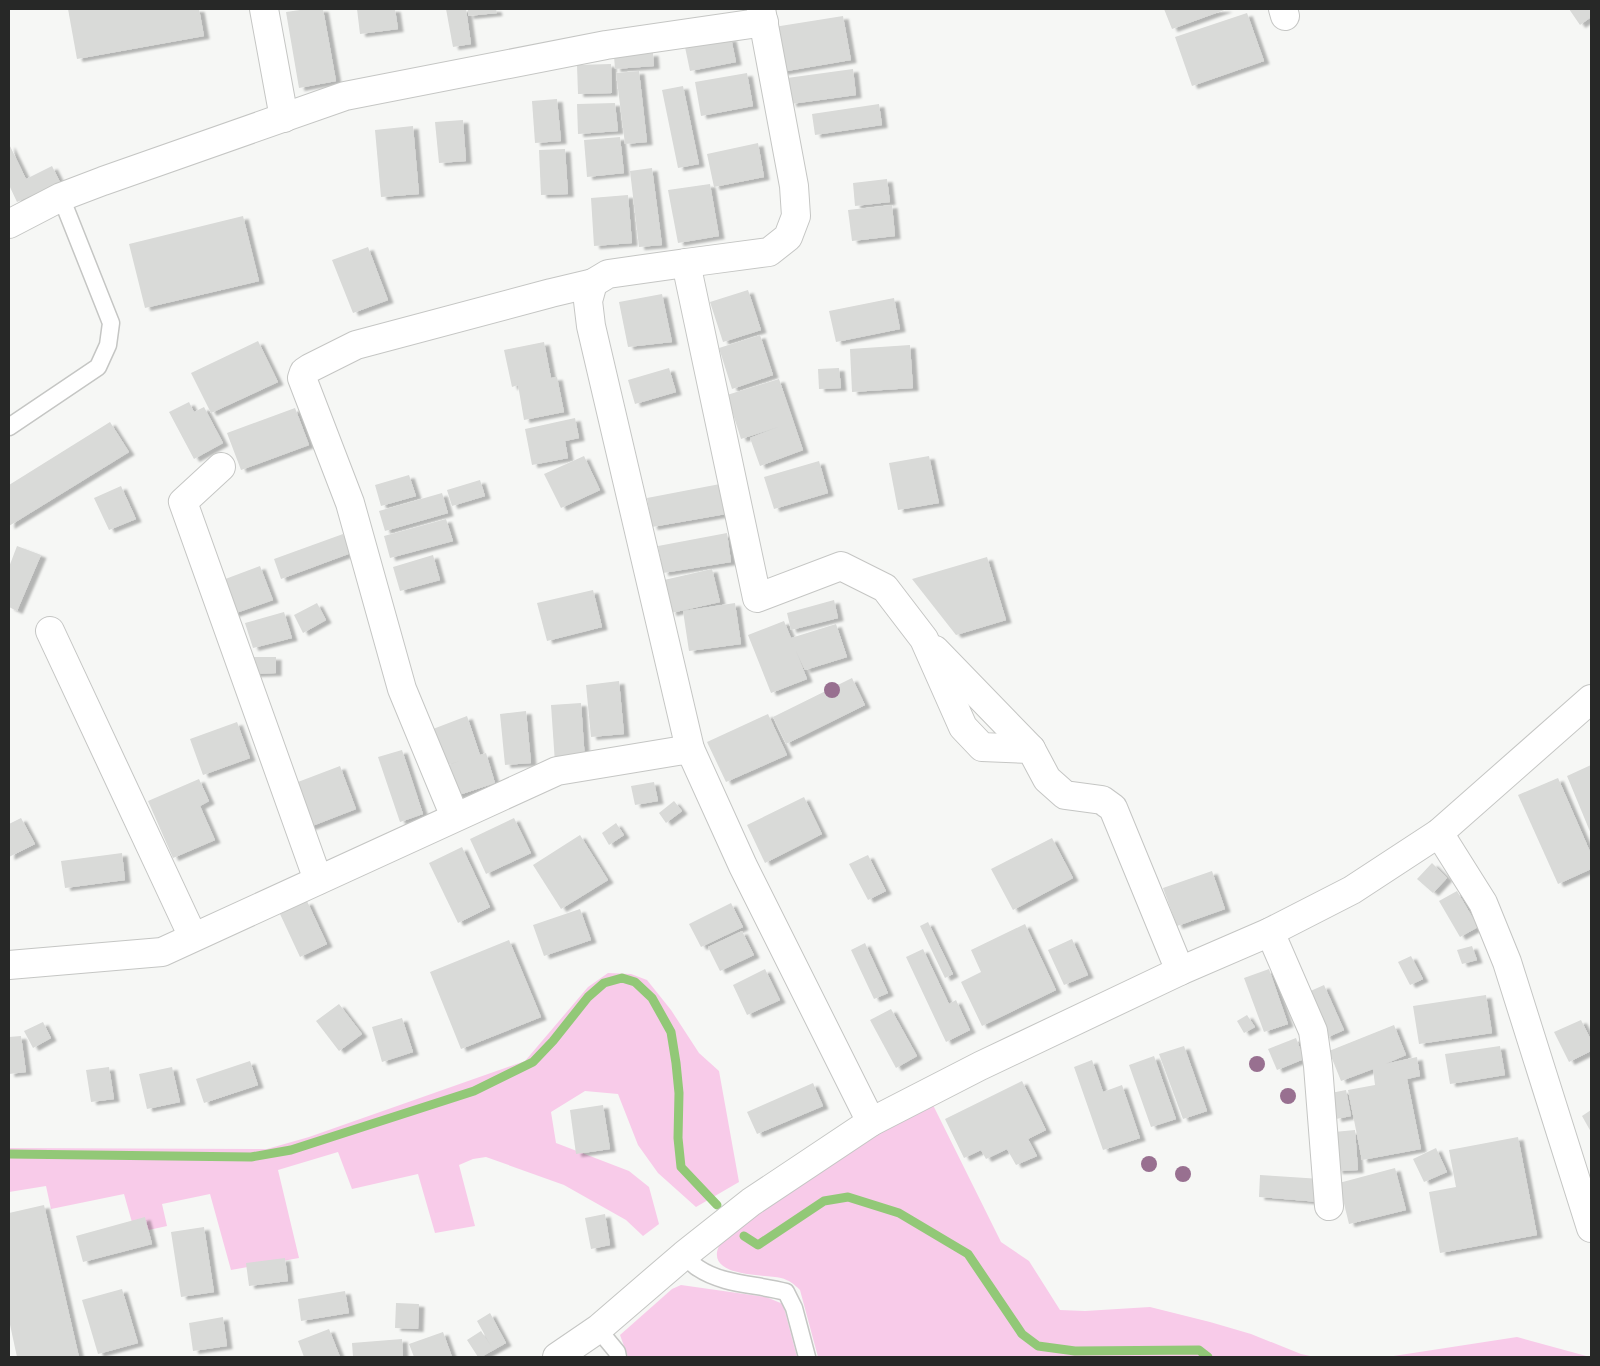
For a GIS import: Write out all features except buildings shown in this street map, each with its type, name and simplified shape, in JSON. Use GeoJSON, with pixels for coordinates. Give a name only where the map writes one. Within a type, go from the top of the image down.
{"type":"FeatureCollection","features":[{"type":"Feature","properties":{"kind":"street"},"geometry":{"type":"LineString","coordinates":[[264,9],[284,118]]}},
{"type":"Feature","properties":{"kind":"street"},"geometry":{"type":"LineString","coordinates":[[9,224],[61,197],[103,181],[354,94],[762,15],[794,186],[796,216],[788,237],[769,252],[608,274],[593,283],[356,344],[304,372],[302,378],[350,503],[402,689],[455,817]]}},
{"type":"Feature","properties":{"kind":"street"},"geometry":{"type":"LineString","coordinates":[[686,263],[757,598],[842,566],[886,588],[924,638],[963,727],[982,747],[1031,749],[1047,779],[1065,795],[1102,800],[1113,808],[1180,971]]}},
{"type":"Feature","properties":{"kind":"street"},"geometry":{"type":"LineString","coordinates":[[593,283],[588,302],[591,326],[690,749],[743,866],[871,1122]]}},
{"type":"Feature","properties":{"kind":"street"},"geometry":{"type":"LineString","coordinates":[[221,467],[182,502],[318,880]]}},
{"type":"Feature","properties":{"kind":"street"},"geometry":{"type":"LineString","coordinates":[[50,631],[192,938]]}},
{"type":"Feature","properties":{"kind":"street"},"geometry":{"type":"LineString","coordinates":[[557,1357],[598,1329],[684,1254],[751,1202],[871,1122],[980,1066],[1180,971],[1270,932],[1352,890],[1440,833],[1591,699]]}},
{"type":"Feature","properties":{"kind":"street"},"geometry":{"type":"LineString","coordinates":[[9,965],[162,952],[557,771],[690,749]]}},
{"type":"Feature","properties":{"kind":"street"},"geometry":{"type":"LineString","coordinates":[[1440,833],[1483,903],[1507,962],[1591,1228]]}},
{"type":"Feature","properties":{"kind":"street"},"geometry":{"type":"LineString","coordinates":[[1270,932],[1313,1031],[1318,1066],[1329,1206]]}},
{"type":"Feature","properties":{"kind":"lane"},"geometry":{"type":"LineString","coordinates":[[9,427],[98,366],[108,345],[111,323],[61,197]]}},
{"type":"Feature","properties":{"kind":"lane"},"geometry":{"type":"LineString","coordinates":[[684,1254],[698,1268],[724,1280],[786,1292],[794,1308],[807,1357]]}},
{"type":"Feature","properties":{"kind":"lane"},"geometry":{"type":"LineString","coordinates":[[598,1329],[617,1352],[618,1357]]}},
{"type":"Feature","properties":{"kind":"shaded area"},"geometry":{"type":"Polygon","coordinates":[[[608,973],[631,974],[647,980],[671,1010],[699,1053],[719,1071],[739,1182],[696,1207],[658,1173],[638,1145],[618,1094],[585,1091],[551,1112],[556,1143],[629,1171],[649,1187],[659,1224],[643,1236],[626,1220],[564,1185],[486,1157],[473,1159],[459,1165],[475,1226],[435,1233],[418,1174],[352,1189],[338,1152],[278,1170],[299,1258],[231,1270],[210,1194],[162,1204],[167,1226],[135,1233],[124,1194],[51,1209],[46,1186],[9,1192],[9,1148],[267,1149],[309,1137],[525,1061],[588,987],[608,973]]]}},
{"type":"Feature","properties":{"kind":"shaded area"},"geometry":{"type":"Polygon","coordinates":[[[932,1103],[1001,1242],[1029,1261],[1060,1310],[1085,1311],[1150,1307],[1251,1334],[1301,1354],[1315,1357],[818,1357],[800,1290],[784,1279],[747,1274],[725,1267],[718,1261],[717,1251],[723,1239],[836,1157],[932,1103]]]}},
{"type":"Feature","properties":{"kind":"shaded area"},"geometry":{"type":"Polygon","coordinates":[[[681,1285],[766,1297],[783,1304],[797,1357],[628,1357],[620,1335],[672,1289],[681,1285]]]}},
{"type":"Feature","properties":{"kind":"shaded area"},"geometry":{"type":"Polygon","coordinates":[[[1517,1337],[1590,1357],[1387,1357],[1517,1337]]]}},
{"type":"Feature","properties":{"kind":"waterway"},"geometry":{"type":"LineString","coordinates":[[9,1154],[251,1157],[291,1150],[474,1091],[533,1062],[553,1041],[588,997],[604,983],[622,978],[635,982],[652,998],[671,1032],[679,1093],[678,1138],[681,1167],[717,1205]]}},
{"type":"Feature","properties":{"kind":"waterway"},"geometry":{"type":"LineString","coordinates":[[744,1236],[758,1245],[824,1201],[848,1197],[899,1213],[968,1254],[1022,1334],[1038,1346],[1075,1351],[1199,1350],[1208,1357]]}}]}
